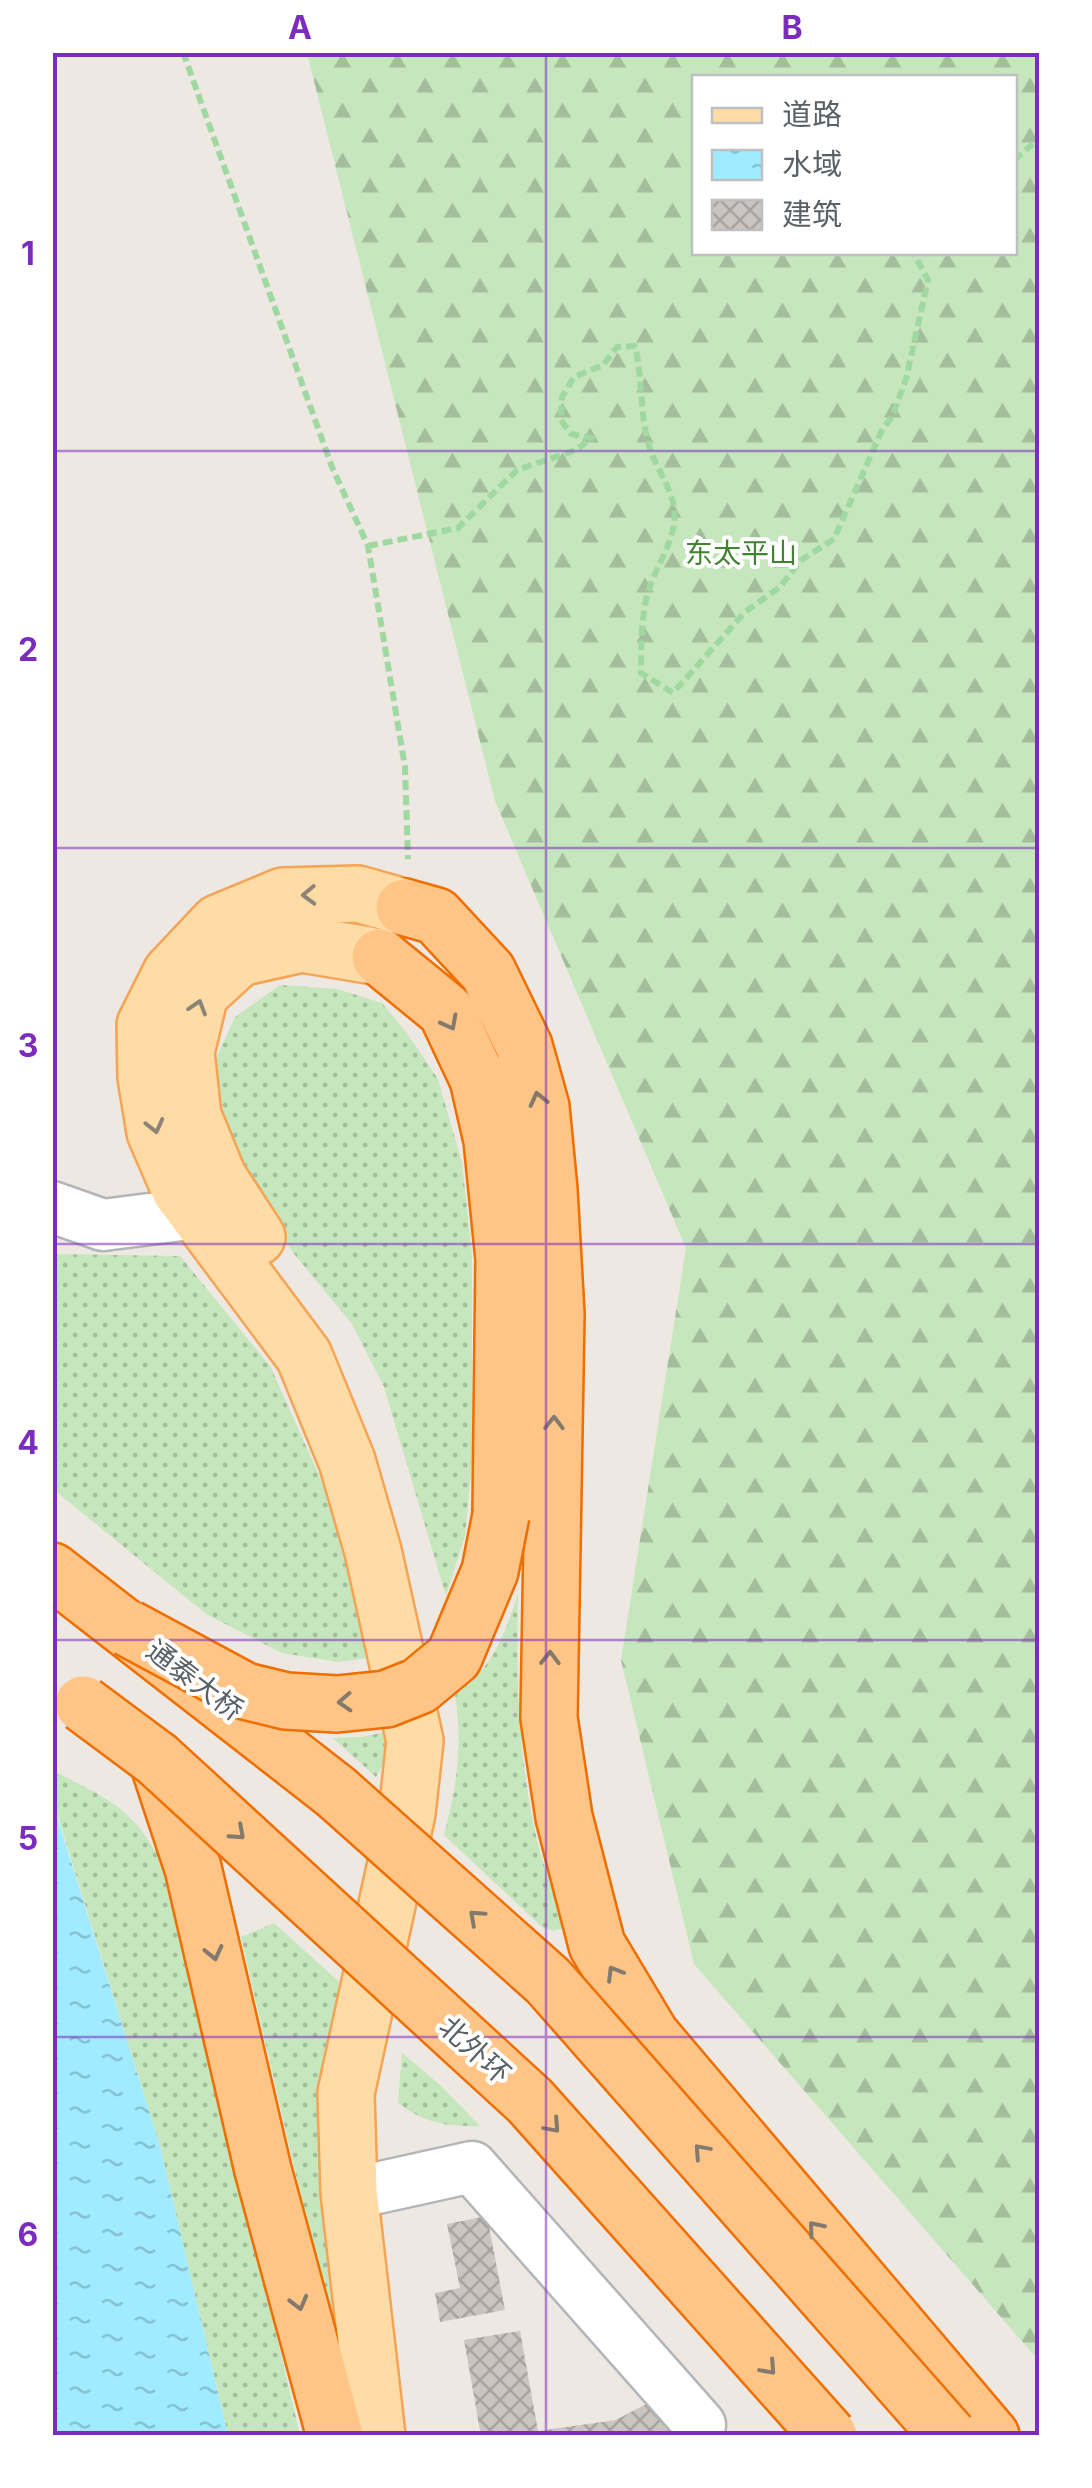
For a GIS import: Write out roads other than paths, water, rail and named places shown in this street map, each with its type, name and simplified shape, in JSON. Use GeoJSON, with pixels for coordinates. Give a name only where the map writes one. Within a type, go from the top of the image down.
{"type":"FeatureCollection","features":[{"type":"Feature","properties":{"kind":"highway"},"geometry":{"type":"LineString","coordinates":[[128,1628],[244,1691],[286,1701],[337,1704],[386,1699],[419,1686],[454,1656],[490,1571],[527,1518],[556,1314],[541,1107],[524,1046],[488,972],[436,916],[404,907]]}},
{"type":"Feature","properties":{"kind":"highway"},"geometry":{"type":"LineString","coordinates":[[380,957],[446,1010],[478,1079],[492,1140],[549,1718],[564,1817],[597,1945],[651,2035],[992,2436]]}},
{"type":"Feature","properties":{"kind":"highway","name":"通泰大桥"},"geometry":{"type":"LineString","coordinates":[[52,1571],[336,1792],[548,1981],[949,2436]]}},
{"type":"Feature","properties":{"kind":"highway","name":"北外环"},"geometry":{"type":"LineString","coordinates":[[68,1694],[156,1758],[530,2100],[829,2436]]}},
{"type":"Feature","properties":{"kind":"highway"},"geometry":{"type":"LineString","coordinates":[[156,1758],[193,1868],[273,2209],[334,2436]]}},
{"type":"Feature","properties":{"kind":"main road"},"geometry":{"type":"LineString","coordinates":[[404,907],[358,894],[283,896],[218,924],[170,973],[146,1025],[146,1076],[154,1132],[180,1190],[214,1205],[334,1344],[369,1426],[424,1632],[440,1728],[436,1793],[370,2100],[405,2436]]}},
{"type":"Feature","properties":{"kind":"main road"},"geometry":{"type":"LineString","coordinates":[[377,2436],[349,2192],[346,2093],[407,1812],[415,1741],[373,1551],[346,1460],[304,1356],[214,1205],[218,1177],[192,1116],[186,1052],[200,994],[239,958],[302,944],[380,957]]}},
{"type":"Feature","properties":{"kind":"lane"},"geometry":{"type":"LineString","coordinates":[[52,1206],[103,1225],[214,1205]]}},
{"type":"Feature","properties":{"kind":"lane"},"geometry":{"type":"LineString","coordinates":[[378,2188],[472,2167],[700,2425]]}},
{"type":"Feature","properties":{"kind":"water"},"geometry":{"type":"Polygon","coordinates":[[[52,1801],[160,2146],[228,2435],[53,2435],[52,1801]]]}},
{"type":"Feature","properties":{"kind":"park label","name":"东太平山"},"geometry":{"type":"Point","coordinates":[741,553]}}]}
